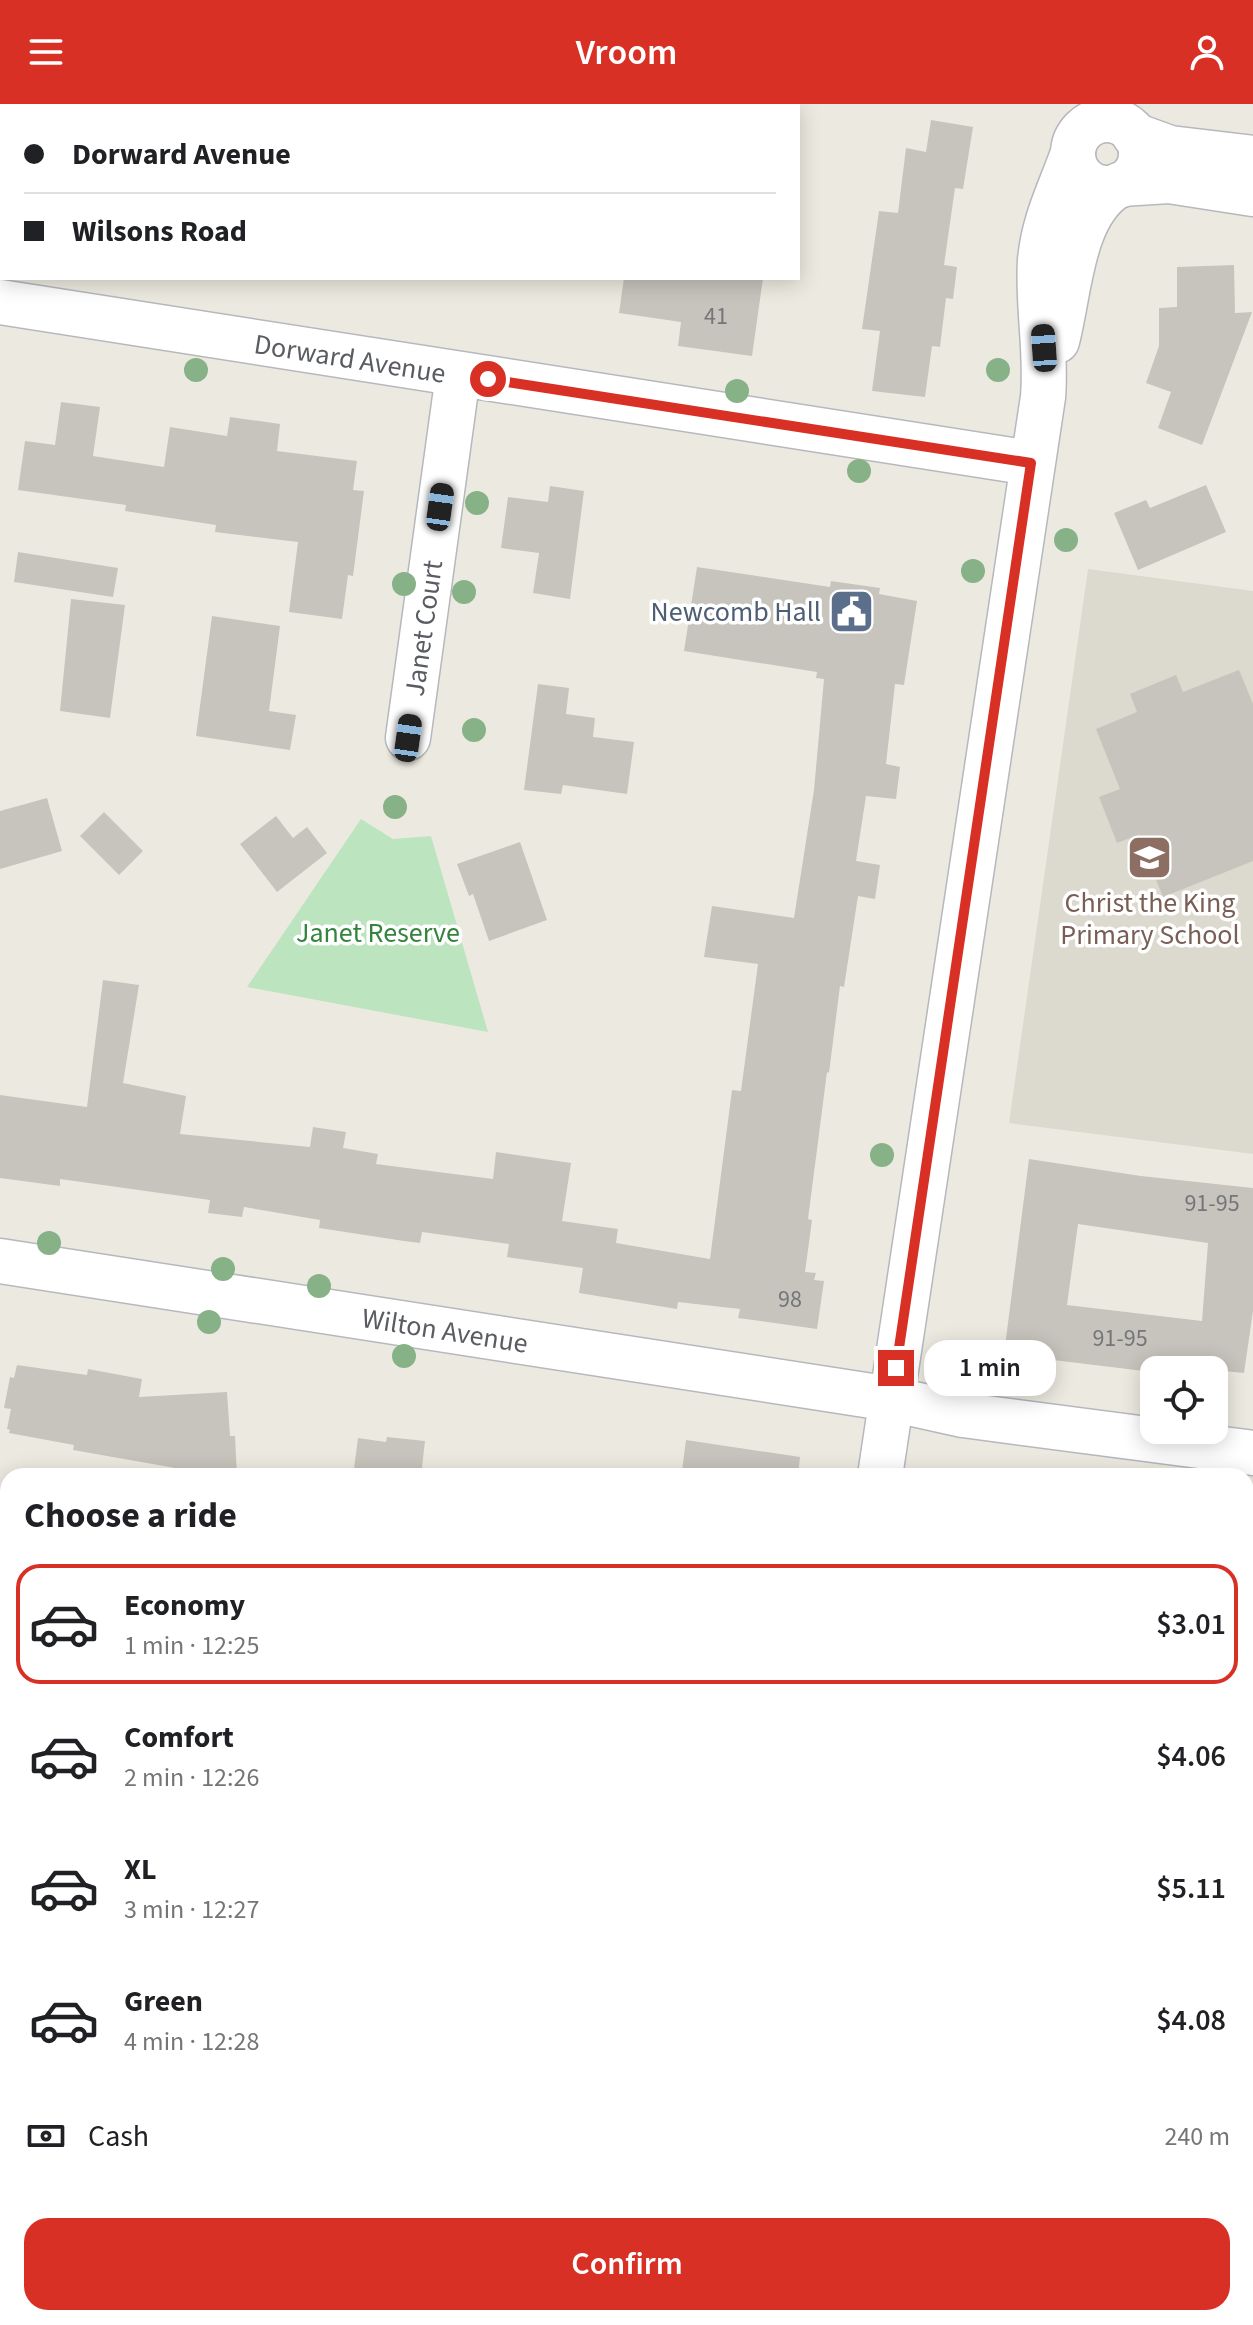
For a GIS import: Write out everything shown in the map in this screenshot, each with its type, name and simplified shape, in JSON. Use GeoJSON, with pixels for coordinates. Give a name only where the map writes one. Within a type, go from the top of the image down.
{"type":"FeatureCollection","features":[{"type":"Feature","properties":{"kind":"street"},"geometry":{"type":"LineString","coordinates":[[1074,104],[1074,162],[1083,178],[1099,187],[1169,181],[1253,194]]}},
{"type":"Feature","properties":{"kind":"street"},"geometry":{"type":"LineString","coordinates":[[1043,397],[1042,245],[1054,195],[1080,133],[1094,123],[1111,120],[1127,122],[1170,148],[1253,158]]}},
{"type":"Feature","properties":{"kind":"street"},"geometry":{"type":"LineString","coordinates":[[881,1468],[1043,397],[1080,240],[1092,211],[1105,195],[1136,171],[1139,162],[1141,153],[1127,122]]}},
{"type":"Feature","properties":{"kind":"street","name":"Dorward Avenue"},"geometry":{"type":"LineString","coordinates":[[0,302],[1031,463]]}},
{"type":"Feature","properties":{"kind":"street","name":"Janet Court"},"geometry":{"type":"LineString","coordinates":[[408,738],[458,375]]}},
{"type":"Feature","properties":{"kind":"street","name":"Wilton Avenue"},"geometry":{"type":"LineString","coordinates":[[0,1261],[891,1399],[963,1415],[1253,1453]]}},
{"type":"Feature","properties":{"kind":"shaded area","name":"Christ the King Primary School"},"geometry":{"type":"Polygon","coordinates":[[[1088,569],[1253,591],[1253,1154],[1009,1123],[1088,569]]]}},
{"type":"Feature","properties":{"kind":"green space","name":"Janet Reserve"},"geometry":{"type":"Polygon","coordinates":[[[361,819],[393,839],[431,836],[488,1032],[247,987],[361,819]]]}},
{"type":"Feature","properties":{"kind":"building"},"geometry":{"type":"Polygon","coordinates":[[[931,120],[973,127],[963,189],[955,188],[944,265],[957,267],[953,299],[946,298],[940,347],[932,346],[925,397],[872,391],[880,331],[862,329],[879,211],[898,213],[906,148],[926,152],[931,120]]]}},
{"type":"Feature","properties":{"kind":"building"},"geometry":{"type":"Polygon","coordinates":[[[1234,265],[1235,313],[1252,312],[1202,445],[1158,428],[1171,392],[1146,383],[1159,346],[1159,308],[1177,307],[1177,267],[1234,265]]]}},
{"type":"Feature","properties":{"kind":"building"},"geometry":{"type":"Polygon","coordinates":[[[624,280],[763,280],[752,356],[678,346],[681,322],[619,313],[624,280]]]}},
{"type":"Feature","properties":{"kind":"building"},"geometry":{"type":"Polygon","coordinates":[[[61,402],[100,407],[93,456],[164,467],[170,427],[227,436],[230,417],[280,424],[277,451],[357,461],[353,490],[364,491],[353,576],[348,575],[342,619],[289,612],[298,542],[215,532],[216,525],[125,511],[126,505],[18,490],[25,441],[55,445],[61,402]]]}},
{"type":"Feature","properties":{"kind":"building"},"geometry":{"type":"Polygon","coordinates":[[[1206,485],[1226,532],[1138,570],[1114,513],[1146,500],[1150,508],[1206,485]]]}},
{"type":"Feature","properties":{"kind":"building"},"geometry":{"type":"Polygon","coordinates":[[[550,486],[584,491],[570,599],[533,593],[539,553],[501,548],[508,497],[548,502],[550,486]]]}},
{"type":"Feature","properties":{"kind":"building"},"geometry":{"type":"Polygon","coordinates":[[[18,552],[118,568],[113,597],[14,582],[18,552]]]}},
{"type":"Feature","properties":{"kind":"building"},"geometry":{"type":"Polygon","coordinates":[[[697,567],[830,587],[831,581],[880,588],[879,594],[917,601],[904,685],[895,684],[886,764],[900,767],[896,799],[866,796],[856,861],[880,865],[875,899],[858,896],[827,1072],[808,1219],[812,1220],[805,1272],[816,1273],[814,1280],[824,1281],[817,1329],[738,1318],[740,1309],[678,1302],[677,1309],[579,1293],[583,1268],[507,1257],[509,1244],[422,1232],[420,1243],[404,1241],[319,1228],[320,1220],[244,1207],[242,1217],[208,1213],[210,1200],[60,1179],[60,1186],[0,1178],[0,1095],[87,1107],[103,980],[139,985],[123,1083],[186,1096],[180,1134],[310,1147],[313,1127],[346,1132],[343,1148],[378,1154],[376,1164],[493,1179],[496,1152],[571,1163],[562,1221],[618,1229],[616,1243],[710,1259],[732,1090],[741,1091],[758,964],[704,957],[712,906],[794,918],[814,790],[824,679],[816,678],[817,672],[684,651],[697,567]]]}},
{"type":"Feature","properties":{"kind":"building"},"geometry":{"type":"Polygon","coordinates":[[[71,599],[125,605],[110,718],[60,711],[71,599]]]}},
{"type":"Feature","properties":{"kind":"building"},"geometry":{"type":"Polygon","coordinates":[[[212,616],[280,626],[269,711],[296,715],[290,750],[196,736],[212,616]]]}},
{"type":"Feature","properties":{"kind":"building"},"geometry":{"type":"Polygon","coordinates":[[[1239,670],[1253,704],[1253,861],[1163,897],[1138,835],[1117,843],[1099,797],[1120,789],[1096,729],[1137,712],[1130,694],[1176,675],[1183,692],[1239,670]]]}},
{"type":"Feature","properties":{"kind":"building"},"geometry":{"type":"Polygon","coordinates":[[[538,684],[569,688],[566,714],[595,718],[593,737],[634,742],[627,794],[563,785],[561,794],[524,790],[538,684]]]}},
{"type":"Feature","properties":{"kind":"building"},"geometry":{"type":"Polygon","coordinates":[[[47,798],[62,851],[0,869],[0,811],[47,798]]]}},
{"type":"Feature","properties":{"kind":"building"},"geometry":{"type":"Polygon","coordinates":[[[104,812],[143,851],[119,875],[80,836],[104,812]]]}},
{"type":"Feature","properties":{"kind":"building"},"geometry":{"type":"Polygon","coordinates":[[[276,816],[293,838],[307,827],[327,853],[277,892],[240,844],[276,816]]]}},
{"type":"Feature","properties":{"kind":"building"},"geometry":{"type":"Polygon","coordinates":[[[520,842],[547,920],[489,941],[473,894],[469,896],[457,864],[520,842]]]}},
{"type":"Feature","properties":{"kind":"building"},"geometry":{"type":"Polygon","coordinates":[[[1029,1159],[1141,1176],[1253,1188],[1253,1311],[1244,1373],[1228,1371],[1228,1356],[1140,1356],[1140,1371],[1004,1354],[1029,1159]],[[1078,1224],[1067,1305],[1202,1321],[1208,1243],[1078,1224]]]}},
{"type":"Feature","properties":{"kind":"building"},"geometry":{"type":"Polygon","coordinates":[[[17,1365],[87,1375],[88,1369],[142,1379],[139,1397],[227,1392],[230,1436],[235,1436],[237,1468],[175,1468],[73,1450],[74,1445],[9,1433],[11,1409],[4,1408],[10,1377],[14,1378],[17,1365]]]}},
{"type":"Feature","properties":{"kind":"building"},"geometry":{"type":"Polygon","coordinates":[[[387,1437],[425,1441],[422,1468],[354,1468],[358,1438],[386,1442],[387,1437]]]}},
{"type":"Feature","properties":{"kind":"building"},"geometry":{"type":"Polygon","coordinates":[[[686,1440],[800,1457],[799,1468],[682,1468],[686,1440]]]}},
{"type":"Feature","properties":{"kind":"place","name":"Newcomb Hall"},"geometry":{"type":"Point","coordinates":[852,611]}},
{"type":"Feature","properties":{"kind":"place","name":"Christ the King Primary School"},"geometry":{"type":"Point","coordinates":[1150,857]}},
{"type":"Feature","properties":{"kind":"route"},"geometry":{"type":"LineString","coordinates":[[488,379],[1031,463],[896,1368]]}}]}
